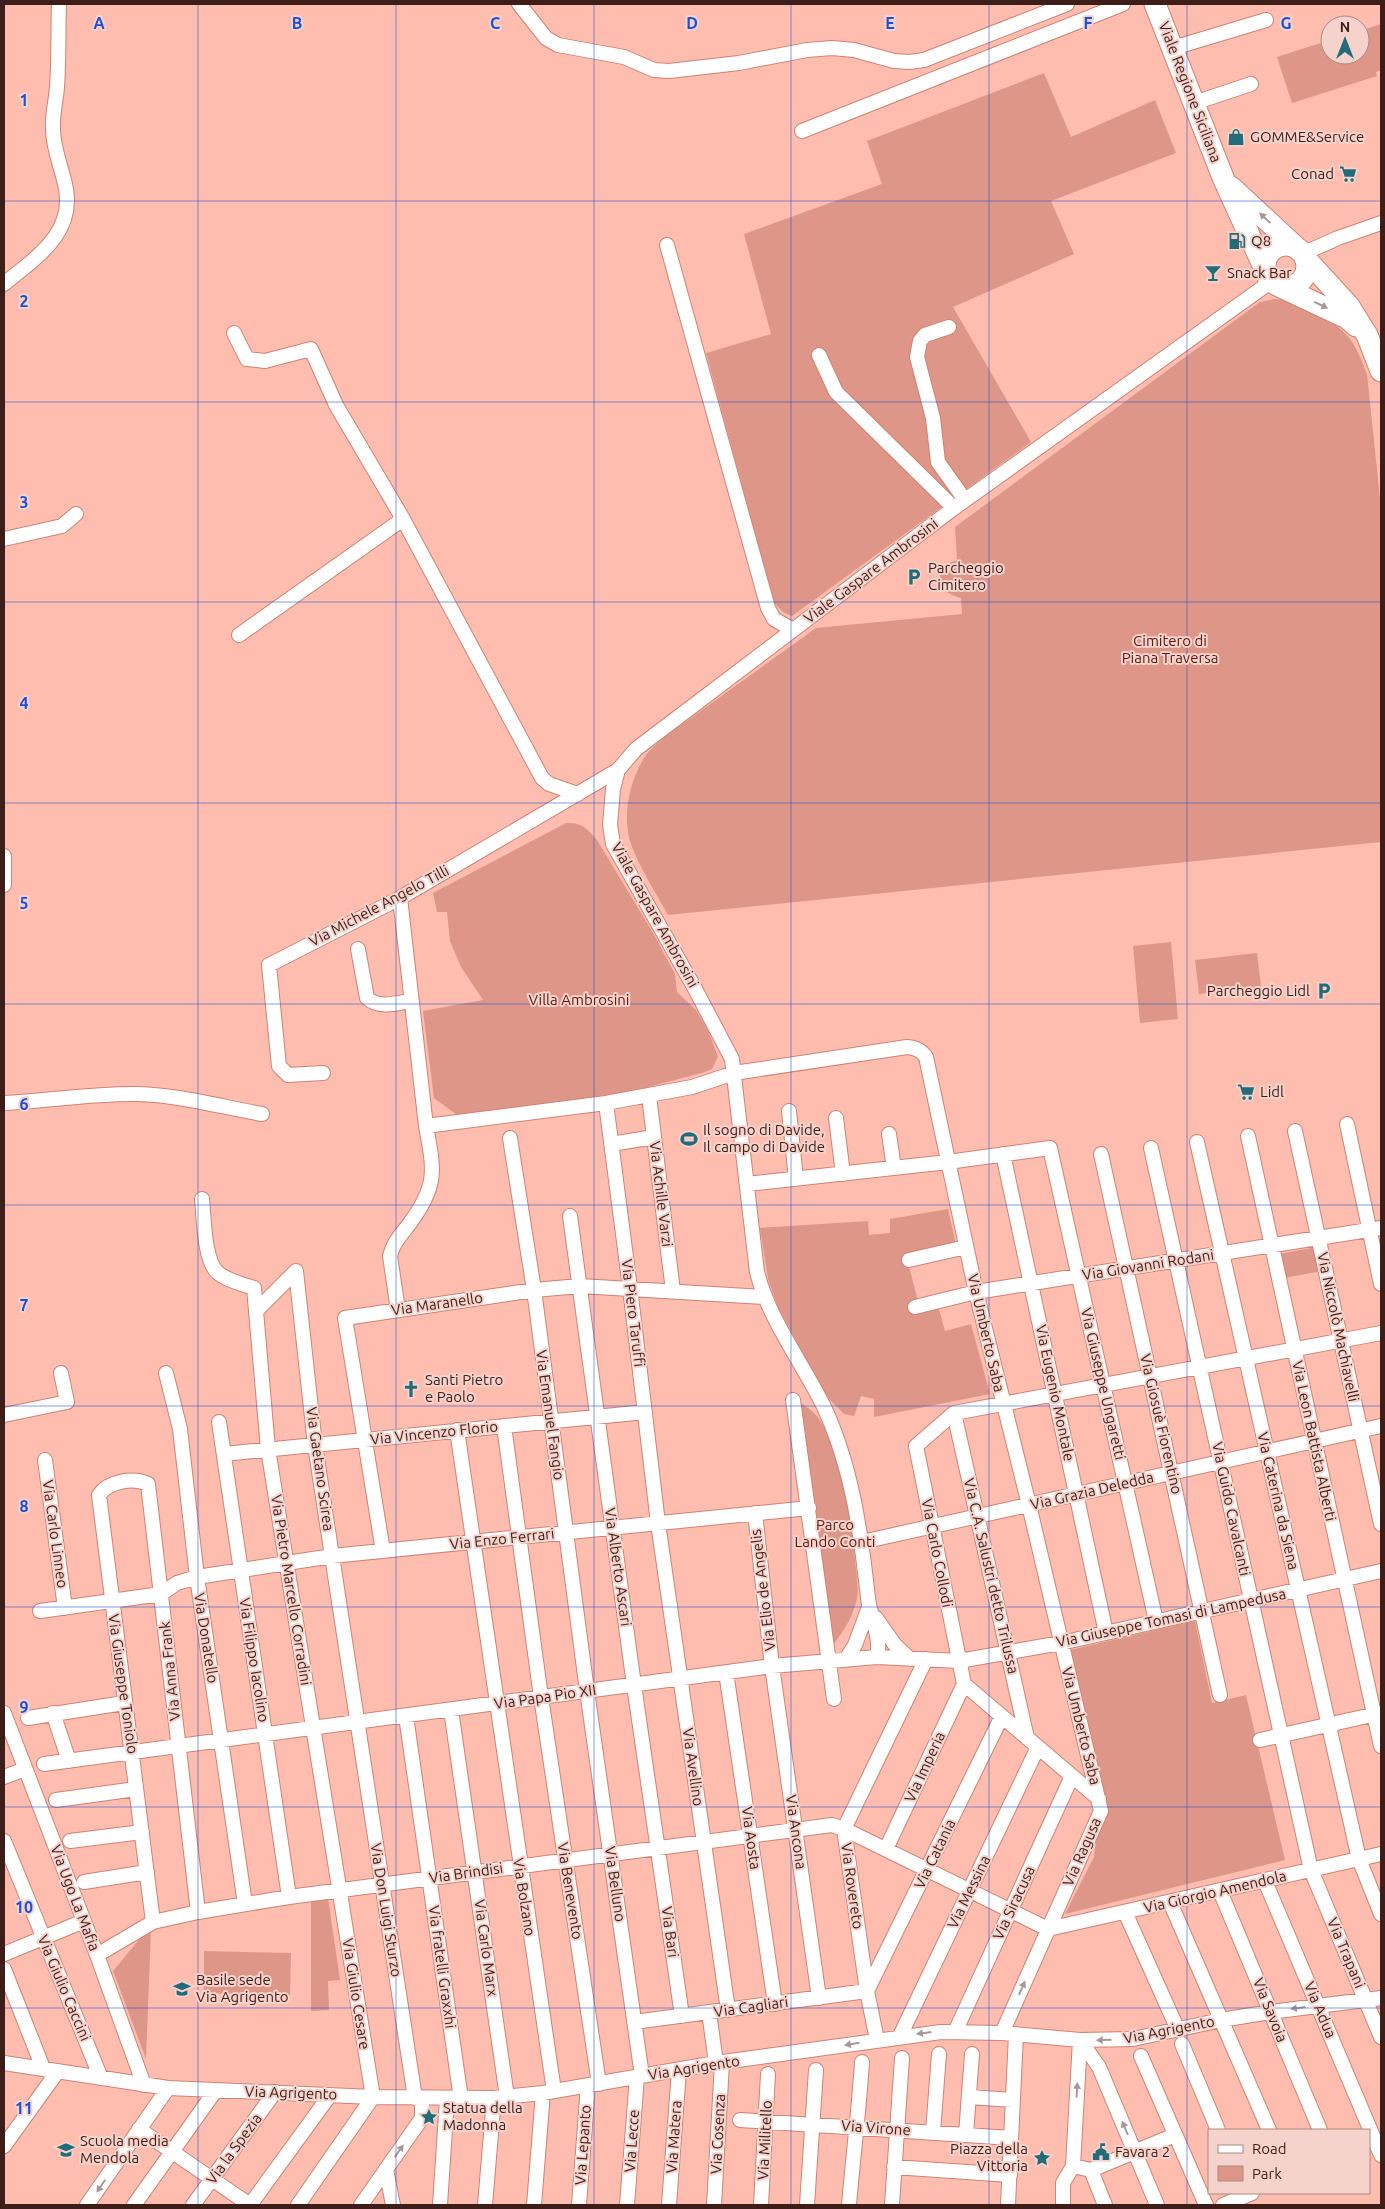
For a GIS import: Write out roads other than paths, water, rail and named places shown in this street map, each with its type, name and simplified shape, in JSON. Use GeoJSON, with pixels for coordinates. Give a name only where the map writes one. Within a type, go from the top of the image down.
{"type":"FeatureCollection","features":[{"type":"Feature","properties":{"kind":"main road","name":"Viale Regione Siciliana"},"geometry":{"type":"LineString","coordinates":[[1156,4],[1224,180],[1272,281]]}},
{"type":"Feature","properties":{"kind":"main road"},"geometry":{"type":"LineString","coordinates":[[1224,180],[1303,254],[1349,306],[1367,335],[1381,371]]}},
{"type":"Feature","properties":{"kind":"main road"},"geometry":{"type":"LineString","coordinates":[[1272,281],[1289,286],[1300,281],[1306,270],[1303,254],[1289,246],[1276,248],[1267,257],[1266,270],[1272,281],[1347,318],[1367,335]]}},
{"type":"Feature","properties":{"kind":"street"},"geometry":{"type":"LineString","coordinates":[[4,284],[52,243],[59,233],[65,213],[66,186],[54,142],[53,126],[57,88],[59,4]]}},
{"type":"Feature","properties":{"kind":"street"},"geometry":{"type":"LineString","coordinates":[[519,4],[546,38],[558,45],[624,57],[654,70],[670,71],[739,63],[807,50],[832,48],[854,50],[894,61],[924,60],[1068,4]]}},
{"type":"Feature","properties":{"kind":"street"},"geometry":{"type":"LineString","coordinates":[[802,131],[1123,4]]}},
{"type":"Feature","properties":{"kind":"street"},"geometry":{"type":"LineString","coordinates":[[1173,48],[1266,20]]}},
{"type":"Feature","properties":{"kind":"street"},"geometry":{"type":"LineString","coordinates":[[1194,102],[1251,84]]}},
{"type":"Feature","properties":{"kind":"street"},"geometry":{"type":"LineString","coordinates":[[1303,254],[1338,238],[1381,223]]}},
{"type":"Feature","properties":{"kind":"street"},"geometry":{"type":"LineString","coordinates":[[667,245],[768,608],[774,619],[793,630]]}},
{"type":"Feature","properties":{"kind":"street","name":"Viale Gaspare Ambrosini"},"geometry":{"type":"LineString","coordinates":[[872,1658],[865,1648],[869,1606],[862,1542],[847,1474],[827,1414],[764,1297],[757,1272],[732,1059],[693,985],[613,844],[610,806],[618,770],[636,749],[959,504],[1272,281]]}},
{"type":"Feature","properties":{"kind":"street"},"geometry":{"type":"LineString","coordinates":[[949,327],[925,335],[920,341],[917,357],[933,418],[938,462],[959,504]]}},
{"type":"Feature","properties":{"kind":"street"},"geometry":{"type":"LineString","coordinates":[[234,333],[247,358],[265,361],[311,349],[336,405],[403,519],[542,778],[549,784],[578,794]]}},
{"type":"Feature","properties":{"kind":"street"},"geometry":{"type":"LineString","coordinates":[[819,355],[836,392],[959,504]]}},
{"type":"Feature","properties":{"kind":"street"},"geometry":{"type":"LineString","coordinates":[[4,539],[62,526],[76,514]]}},
{"type":"Feature","properties":{"kind":"street"},"geometry":{"type":"LineString","coordinates":[[238,635],[403,519]]}},
{"type":"Feature","properties":{"kind":"street","name":"Via Michele Angelo Tilli"},"geometry":{"type":"LineString","coordinates":[[323,1073],[288,1075],[279,1066],[269,965],[400,898],[618,770]]}},
{"type":"Feature","properties":{"kind":"street"},"geometry":{"type":"LineString","coordinates":[[4,856],[4,885]]}},
{"type":"Feature","properties":{"kind":"street"},"geometry":{"type":"LineString","coordinates":[[398,1310],[390,1256],[396,1240],[416,1215],[429,1193],[432,1178],[432,1164],[400,898]]}},
{"type":"Feature","properties":{"kind":"street"},"geometry":{"type":"LineString","coordinates":[[358,949],[366,998],[374,1004],[380,1005],[411,1001]]}},
{"type":"Feature","properties":{"kind":"street","name":"Via Umberto Saba"},"geometry":{"type":"LineString","coordinates":[[426,1126],[606,1104],[692,1087],[734,1073],[907,1047],[915,1048],[922,1052],[926,1057],[976,1292],[1099,1799]]}},
{"type":"Feature","properties":{"kind":"street"},"geometry":{"type":"LineString","coordinates":[[4,1103],[110,1094],[140,1094],[170,1097],[262,1114]]}},
{"type":"Feature","properties":{"kind":"street","name":"Via Achille Varzi"},"geometry":{"type":"LineString","coordinates":[[649,1096],[673,1291]]}},
{"type":"Feature","properties":{"kind":"street","name":"Via Piero Taruffi"},"geometry":{"type":"LineString","coordinates":[[606,1104],[658,1523]]}},
{"type":"Feature","properties":{"kind":"street"},"geometry":{"type":"LineString","coordinates":[[789,1111],[796,1179]]}},
{"type":"Feature","properties":{"kind":"street"},"geometry":{"type":"LineString","coordinates":[[836,1118],[843,1174]]}},
{"type":"Feature","properties":{"kind":"street"},"geometry":{"type":"LineString","coordinates":[[1347,1124],[1376,1229],[1381,1284]]}},
{"type":"Feature","properties":{"kind":"street","name":"Via Niccolò Machiavelli"},"geometry":{"type":"LineString","coordinates":[[1294,1131],[1381,1524]]}},
{"type":"Feature","properties":{"kind":"street"},"geometry":{"type":"LineString","coordinates":[[889,1134],[894,1168]]}},
{"type":"Feature","properties":{"kind":"street","name":"Via Leon Battista Alberti"},"geometry":{"type":"LineString","coordinates":[[1248,1136],[1345,1579],[1378,1714],[1381,1746]]}},
{"type":"Feature","properties":{"kind":"street"},"geometry":{"type":"LineString","coordinates":[[611,1144],[654,1137]]}},
{"type":"Feature","properties":{"kind":"street","name":"Via Emanuel Fangio"},"geometry":{"type":"LineString","coordinates":[[510,1138],[534,1290],[587,1691]]}},
{"type":"Feature","properties":{"kind":"street","name":"Via Caterina da Siena"},"geometry":{"type":"LineString","coordinates":[[1197,1142],[1359,1860],[1381,1914]]}},
{"type":"Feature","properties":{"kind":"street","name":"Via Giuseppe Ungaretti"},"geometry":{"type":"LineString","coordinates":[[1003,1154],[1050,1148],[1156,1621]]}},
{"type":"Feature","properties":{"kind":"street","name":"Via Guido Cavalcanti"},"geometry":{"type":"LineString","coordinates":[[1151,1148],[1311,1870]]}},
{"type":"Feature","properties":{"kind":"street"},"geometry":{"type":"LineString","coordinates":[[747,1184],[948,1162],[1003,1154]]}},
{"type":"Feature","properties":{"kind":"street","name":"Via Eugenio Montale"},"geometry":{"type":"LineString","coordinates":[[1003,1154],[1106,1632]]}},
{"type":"Feature","properties":{"kind":"street","name":"Via Giosuè Fiorentino"},"geometry":{"type":"LineString","coordinates":[[1101,1154],[1220,1695]]}},
{"type":"Feature","properties":{"kind":"street","name":"Via Pietro Marcello Corradini"},"geometry":{"type":"LineString","coordinates":[[202,1199],[210,1263],[217,1272],[228,1279],[254,1288],[268,1449],[339,1891]]}},
{"type":"Feature","properties":{"kind":"street","name":"Via Alberto Ascari"},"geometry":{"type":"LineString","coordinates":[[570,1216],[658,1848]]}},
{"type":"Feature","properties":{"kind":"street","name":"Via Giovanni Rodani"},"geometry":{"type":"LineString","coordinates":[[915,1307],[976,1292],[1376,1229]]}},
{"type":"Feature","properties":{"kind":"street"},"geometry":{"type":"LineString","coordinates":[[910,1260],[966,1247]]}},
{"type":"Feature","properties":{"kind":"street","name":"Via Gaetano Scirea"},"geometry":{"type":"LineString","coordinates":[[256,1311],[296,1271],[315,1445],[358,1722]]}},
{"type":"Feature","properties":{"kind":"street","name":"Via Maranello"},"geometry":{"type":"LineString","coordinates":[[383,1551],[345,1318],[534,1290],[580,1286],[764,1297]]}},
{"type":"Feature","properties":{"kind":"street"},"geometry":{"type":"LineString","coordinates":[[954,1413],[1381,1333]]}},
{"type":"Feature","properties":{"kind":"street"},"geometry":{"type":"LineString","coordinates":[[4,1415],[67,1402],[61,1373]]}},
{"type":"Feature","properties":{"kind":"street","name":"Via Donatello"},"geometry":{"type":"LineString","coordinates":[[166,1373],[180,1429],[197,1577],[245,1904]]}},
{"type":"Feature","properties":{"kind":"street"},"geometry":{"type":"LineString","coordinates":[[793,1400],[834,1699]]}},
{"type":"Feature","properties":{"kind":"street","name":"Via Vincenzo Florio"},"geometry":{"type":"LineString","coordinates":[[224,1454],[645,1412]]}},
{"type":"Feature","properties":{"kind":"street","name":"Via Carlo Collodi"},"geometry":{"type":"LineString","coordinates":[[954,1413],[916,1446],[959,1661]]}},
{"type":"Feature","properties":{"kind":"street","name":"Via C.A. Salustri detto Trilussa"},"geometry":{"type":"LineString","coordinates":[[954,1413],[1009,1652],[1033,1742]]}},
{"type":"Feature","properties":{"kind":"street","name":"Via Filippo Iacolino"},"geometry":{"type":"LineString","coordinates":[[219,1422],[289,1897]]}},
{"type":"Feature","properties":{"kind":"street","name":"Via Benevento"},"geometry":{"type":"LineString","coordinates":[[504,1426],[541,1698],[566,1860],[593,2084]]}},
{"type":"Feature","properties":{"kind":"street","name":"Via Grazia Deledda"},"geometry":{"type":"LineString","coordinates":[[862,1542],[1381,1426]]}},
{"type":"Feature","properties":{"kind":"street","name":"Via Bolzano"},"geometry":{"type":"LineString","coordinates":[[457,1430],[520,1866],[548,2092],[534,2205]]}},
{"type":"Feature","properties":{"kind":"street","name":"Via Carlo Linneo"},"geometry":{"type":"LineString","coordinates":[[45,1460],[65,1608]]}},
{"type":"Feature","properties":{"kind":"street","name":"Via Anna Frank"},"geometry":{"type":"LineString","coordinates":[[99,1495],[103,1488],[110,1484],[141,1480],[148,1484],[198,1912]]}},
{"type":"Feature","properties":{"kind":"street","name":"Via Giuseppe Toniolo"},"geometry":{"type":"LineString","coordinates":[[99,1495],[153,1922]]}},
{"type":"Feature","properties":{"kind":"street","name":"Via Enzo Ferrari"},"geometry":{"type":"LineString","coordinates":[[161,1594],[177,1583],[197,1577],[332,1556],[809,1508]]}},
{"type":"Feature","properties":{"kind":"street","name":"Via Elio de Angelis"},"geometry":{"type":"LineString","coordinates":[[755,1513],[772,1666]]}},
{"type":"Feature","properties":{"kind":"street","name":"Via Avellino"},"geometry":{"type":"LineString","coordinates":[[658,1523],[728,2010]]}},
{"type":"Feature","properties":{"kind":"street","name":"Via Giuseppe Tomasi di Lampedusa"},"geometry":{"type":"LineString","coordinates":[[959,1661],[1061,1643],[1381,1571]]}},
{"type":"Feature","properties":{"kind":"street"},"geometry":{"type":"LineString","coordinates":[[40,1611],[161,1594]]}},
{"type":"Feature","properties":{"kind":"street","name":"Viale Gaspare Ambrosini"},"geometry":{"type":"LineString","coordinates":[[869,1606],[880,1626],[895,1645],[910,1659]]}},
{"type":"Feature","properties":{"kind":"street","name":"Viale Gaspare Ambrosini"},"geometry":{"type":"LineString","coordinates":[[846,1659],[855,1645],[869,1606]]}},
{"type":"Feature","properties":{"kind":"street","name":"Via Papa Pio XII"},"geometry":{"type":"LineString","coordinates":[[44,1764],[772,1666],[872,1658],[959,1661]]}},
{"type":"Feature","properties":{"kind":"street","name":"Via Rovereto"},"geometry":{"type":"LineString","coordinates":[[877,2040],[867,1992],[844,1829],[926,1659]]}},
{"type":"Feature","properties":{"kind":"street"},"geometry":{"type":"LineString","coordinates":[[959,1661],[964,1684]]}},
{"type":"Feature","properties":{"kind":"street","name":"Via Ancona"},"geometry":{"type":"LineString","coordinates":[[772,1666],[819,1998]]}},
{"type":"Feature","properties":{"kind":"street","name":"Via Aosta"},"geometry":{"type":"LineString","coordinates":[[726,1672],[775,2004]]}},
{"type":"Feature","properties":{"kind":"street","name":"Via Ragusa"},"geometry":{"type":"LineString","coordinates":[[964,1684],[1099,1799],[1101,1811],[1002,2033]]}},
{"type":"Feature","properties":{"kind":"street","name":"Via Imperia"},"geometry":{"type":"LineString","coordinates":[[886,1849],[964,1684]]}},
{"type":"Feature","properties":{"kind":"street","name":"Via Belluno"},"geometry":{"type":"LineString","coordinates":[[587,1691],[634,2022],[639,2077]]}},
{"type":"Feature","properties":{"kind":"street"},"geometry":{"type":"LineString","coordinates":[[28,1718],[124,1703]]}},
{"type":"Feature","properties":{"kind":"street","name":"Via Carlo Marx"},"geometry":{"type":"LineString","coordinates":[[451,1710],[475,1872],[500,2098],[485,2205]]}},
{"type":"Feature","properties":{"kind":"street","name":"Via Ugo La Mafia"},"geometry":{"type":"LineString","coordinates":[[4,1713],[97,1955],[144,2084]]}},
{"type":"Feature","properties":{"kind":"street"},"geometry":{"type":"LineString","coordinates":[[53,1713],[69,1761]]}},
{"type":"Feature","properties":{"kind":"street"},"geometry":{"type":"LineString","coordinates":[[1260,1740],[1378,1714]]}},
{"type":"Feature","properties":{"kind":"street","name":"Via fratelli Graxxhi"},"geometry":{"type":"LineString","coordinates":[[406,1716],[429,1878],[454,2099],[440,2205]]}},
{"type":"Feature","properties":{"kind":"street","name":"Via Catania"},"geometry":{"type":"LineString","coordinates":[[867,1992],[1002,1716]]}},
{"type":"Feature","properties":{"kind":"street","name":"Via Don Luigi Sturzo"},"geometry":{"type":"LineString","coordinates":[[358,1722],[422,2118],[361,2205]]}},
{"type":"Feature","properties":{"kind":"street","name":"Via Messina"},"geometry":{"type":"LineString","coordinates":[[900,2036],[970,1891],[1033,1742]]}},
{"type":"Feature","properties":{"kind":"street"},"geometry":{"type":"LineString","coordinates":[[4,1777],[24,1769]]}},
{"type":"Feature","properties":{"kind":"street","name":"Via Siracusa"},"geometry":{"type":"LineString","coordinates":[[956,2030],[1072,1776]]}},
{"type":"Feature","properties":{"kind":"street"},"geometry":{"type":"LineString","coordinates":[[56,1800],[136,1789]]}},
{"type":"Feature","properties":{"kind":"street","name":"Via Brindisi"},"geometry":{"type":"LineString","coordinates":[[97,1955],[153,1922],[198,1912],[383,1884],[832,1825],[886,1849],[1048,1929]]}},
{"type":"Feature","properties":{"kind":"street"},"geometry":{"type":"LineString","coordinates":[[70,1841],[142,1832]]}},
{"type":"Feature","properties":{"kind":"street","name":"Via Giulio Caccini"},"geometry":{"type":"LineString","coordinates":[[4,1841],[42,1938],[102,2078]]}},
{"type":"Feature","properties":{"kind":"street","name":"Via Bari"},"geometry":{"type":"LineString","coordinates":[[658,1848],[682,2016]]}},
{"type":"Feature","properties":{"kind":"street","name":"Via Giorgio Amendola"},"geometry":{"type":"LineString","coordinates":[[1048,1929],[1381,1854]]}},
{"type":"Feature","properties":{"kind":"street","name":"Via Trapani"},"geometry":{"type":"LineString","coordinates":[[1311,1870],[1381,2037]]}},
{"type":"Feature","properties":{"kind":"street"},"geometry":{"type":"LineString","coordinates":[[84,1882],[147,1872]]}},
{"type":"Feature","properties":{"kind":"street","name":"Via Adua"},"geometry":{"type":"LineString","coordinates":[[1265,1881],[1381,2155]]}},
{"type":"Feature","properties":{"kind":"street","name":"Via Giulio Cesare"},"geometry":{"type":"LineString","coordinates":[[339,1891],[373,2097]]}},
{"type":"Feature","properties":{"kind":"street","name":"Via Savoia"},"geometry":{"type":"LineString","coordinates":[[1220,1891],[1320,2129]]}},
{"type":"Feature","properties":{"kind":"street"},"geometry":{"type":"LineString","coordinates":[[1170,1902],[1269,2129]]}},
{"type":"Feature","properties":{"kind":"street"},"geometry":{"type":"LineString","coordinates":[[1125,1912],[1178,2030]]}},
{"type":"Feature","properties":{"kind":"street"},"geometry":{"type":"LineString","coordinates":[[4,1954],[84,1921]]}},
{"type":"Feature","properties":{"kind":"street"},"geometry":{"type":"LineString","coordinates":[[4,1969],[43,2068]]}},
{"type":"Feature","properties":{"kind":"street","name":"Via Cagliari"},"geometry":{"type":"LineString","coordinates":[[634,2022],[867,1992]]}},
{"type":"Feature","properties":{"kind":"street","name":"Via Agrigento"},"geometry":{"type":"LineString","coordinates":[[4,2063],[168,2088],[373,2097],[500,2098],[900,2036],[956,2030],[1080,2040],[1133,2039],[1221,2020],[1381,1998]]}},
{"type":"Feature","properties":{"kind":"street","name":"Via Cosenza"},"geometry":{"type":"LineString","coordinates":[[709,2012],[719,2063],[714,2205]]}},
{"type":"Feature","properties":{"kind":"street"},"geometry":{"type":"LineString","coordinates":[[1008,2205],[1016,2034]]}},
{"type":"Feature","properties":{"kind":"street"},"geometry":{"type":"LineString","coordinates":[[1080,2040],[1098,2067],[1157,2205]]}},
{"type":"Feature","properties":{"kind":"street"},"geometry":{"type":"LineString","coordinates":[[1063,2205],[1063,2183],[1073,2166],[1080,2040]]}},
{"type":"Feature","properties":{"kind":"street"},"geometry":{"type":"LineString","coordinates":[[1182,2044],[1218,2129]]}},
{"type":"Feature","properties":{"kind":"street"},"geometry":{"type":"LineString","coordinates":[[933,2132],[939,2054]]}},
{"type":"Feature","properties":{"kind":"street"},"geometry":{"type":"LineString","coordinates":[[966,2134],[972,2054]]}},
{"type":"Feature","properties":{"kind":"street"},"geometry":{"type":"LineString","coordinates":[[1141,2056],[1206,2205]]}},
{"type":"Feature","properties":{"kind":"street"},"geometry":{"type":"LineString","coordinates":[[893,2205],[902,2058]]}},
{"type":"Feature","properties":{"kind":"street"},"geometry":{"type":"LineString","coordinates":[[849,2205],[854,2138],[858,2126],[862,2062]]}},
{"type":"Feature","properties":{"kind":"street","name":"Via Matera"},"geometry":{"type":"LineString","coordinates":[[669,2205],[679,2070]]}},
{"type":"Feature","properties":{"kind":"street"},"geometry":{"type":"LineString","coordinates":[[807,2205],[816,2070]]}},
{"type":"Feature","properties":{"kind":"street"},"geometry":{"type":"LineString","coordinates":[[4,2146],[58,2071]]}},
{"type":"Feature","properties":{"kind":"street","name":"Via Militello"},"geometry":{"type":"LineString","coordinates":[[761,2205],[768,2074]]}},
{"type":"Feature","properties":{"kind":"street","name":"Via Lecce"},"geometry":{"type":"LineString","coordinates":[[627,2205],[639,2077]]}},
{"type":"Feature","properties":{"kind":"street","name":"Via Lepanto"},"geometry":{"type":"LineString","coordinates":[[579,2205],[593,2084]]}},
{"type":"Feature","properties":{"kind":"street"},"geometry":{"type":"LineString","coordinates":[[88,2205],[168,2088]]}},
{"type":"Feature","properties":{"kind":"street"},"geometry":{"type":"LineString","coordinates":[[134,2205],[216,2090]]}},
{"type":"Feature","properties":{"kind":"street","name":"Via la Spezia"},"geometry":{"type":"LineString","coordinates":[[193,2205],[275,2092]]}},
{"type":"Feature","properties":{"kind":"street"},"geometry":{"type":"LineString","coordinates":[[140,2129],[171,2153],[250,2205],[330,2095]]}},
{"type":"Feature","properties":{"kind":"street"},"geometry":{"type":"LineString","coordinates":[[298,2205],[373,2097]]}},
{"type":"Feature","properties":{"kind":"street"},"geometry":{"type":"LineString","coordinates":[[969,2097],[1013,2100]]}},
{"type":"Feature","properties":{"kind":"street","name":"Via Virone"},"geometry":{"type":"LineString","coordinates":[[740,2120],[858,2126],[1011,2138]]}},
{"type":"Feature","properties":{"kind":"street"},"geometry":{"type":"LineString","coordinates":[[1073,2166],[1091,2170],[1175,2135]]}},
{"type":"Feature","properties":{"kind":"street"},"geometry":{"type":"LineString","coordinates":[[894,2166],[1010,2175]]}},
{"type":"Feature","properties":{"kind":"street"},"geometry":{"type":"LineString","coordinates":[[386,2169],[393,2205]]}},
{"type":"Feature","properties":{"kind":"street"},"geometry":{"type":"LineString","coordinates":[[1091,2170],[1106,2205]]}},
{"type":"Feature","properties":{"kind":"street"},"geometry":{"type":"LineString","coordinates":[[1223,2205],[1247,2194]]}},
{"type":"Feature","properties":{"kind":"place","name":"GOMME&Service"},"geometry":{"type":"Point","coordinates":[1236,137]}},
{"type":"Feature","properties":{"kind":"place","name":"Conad"},"geometry":{"type":"Point","coordinates":[1348,174]}},
{"type":"Feature","properties":{"kind":"place","name":"Q8"},"geometry":{"type":"Point","coordinates":[1237,241]}},
{"type":"Feature","properties":{"kind":"place","name":"Snack Bar"},"geometry":{"type":"Point","coordinates":[1213,273]}},
{"type":"Feature","properties":{"kind":"place","name":"Parcheggio Cimitero"},"geometry":{"type":"Point","coordinates":[914,577]}},
{"type":"Feature","properties":{"kind":"place","name":"Parcheggio Lidl"},"geometry":{"type":"Point","coordinates":[1324,991]}},
{"type":"Feature","properties":{"kind":"place","name":"Lidl"},"geometry":{"type":"Point","coordinates":[1246,1092]}},
{"type":"Feature","properties":{"kind":"place","name":"Il sogno di Davide, Il campo di Davide"},"geometry":{"type":"Point","coordinates":[689,1139]}},
{"type":"Feature","properties":{"kind":"place","name":"Santi Pietro e Paolo"},"geometry":{"type":"Point","coordinates":[411,1389]}},
{"type":"Feature","properties":{"kind":"place","name":"Basile sede Via Agrigento"},"geometry":{"type":"Point","coordinates":[182,1989]}},
{"type":"Feature","properties":{"kind":"place","name":"Statua della Madonna"},"geometry":{"type":"Point","coordinates":[429,2117]}},
{"type":"Feature","properties":{"kind":"place","name":"Scuola media Mendola"},"geometry":{"type":"Point","coordinates":[66,2150]}},
{"type":"Feature","properties":{"kind":"place","name":"Favara 2"},"geometry":{"type":"Point","coordinates":[1101,2152]}},
{"type":"Feature","properties":{"kind":"place","name":"Piazza della Vittoria"},"geometry":{"type":"Point","coordinates":[1042,2158]}},
{"type":"Feature","properties":{"kind":"park label","name":"Cimitero di Piana Traversa"},"geometry":{"type":"Point","coordinates":[1170,650]}},
{"type":"Feature","properties":{"kind":"park label","name":"Villa Ambrosini"},"geometry":{"type":"Point","coordinates":[579,1000]}},
{"type":"Feature","properties":{"kind":"park label","name":"Parco Lando Conti"},"geometry":{"type":"Point","coordinates":[835,1534]}}]}
